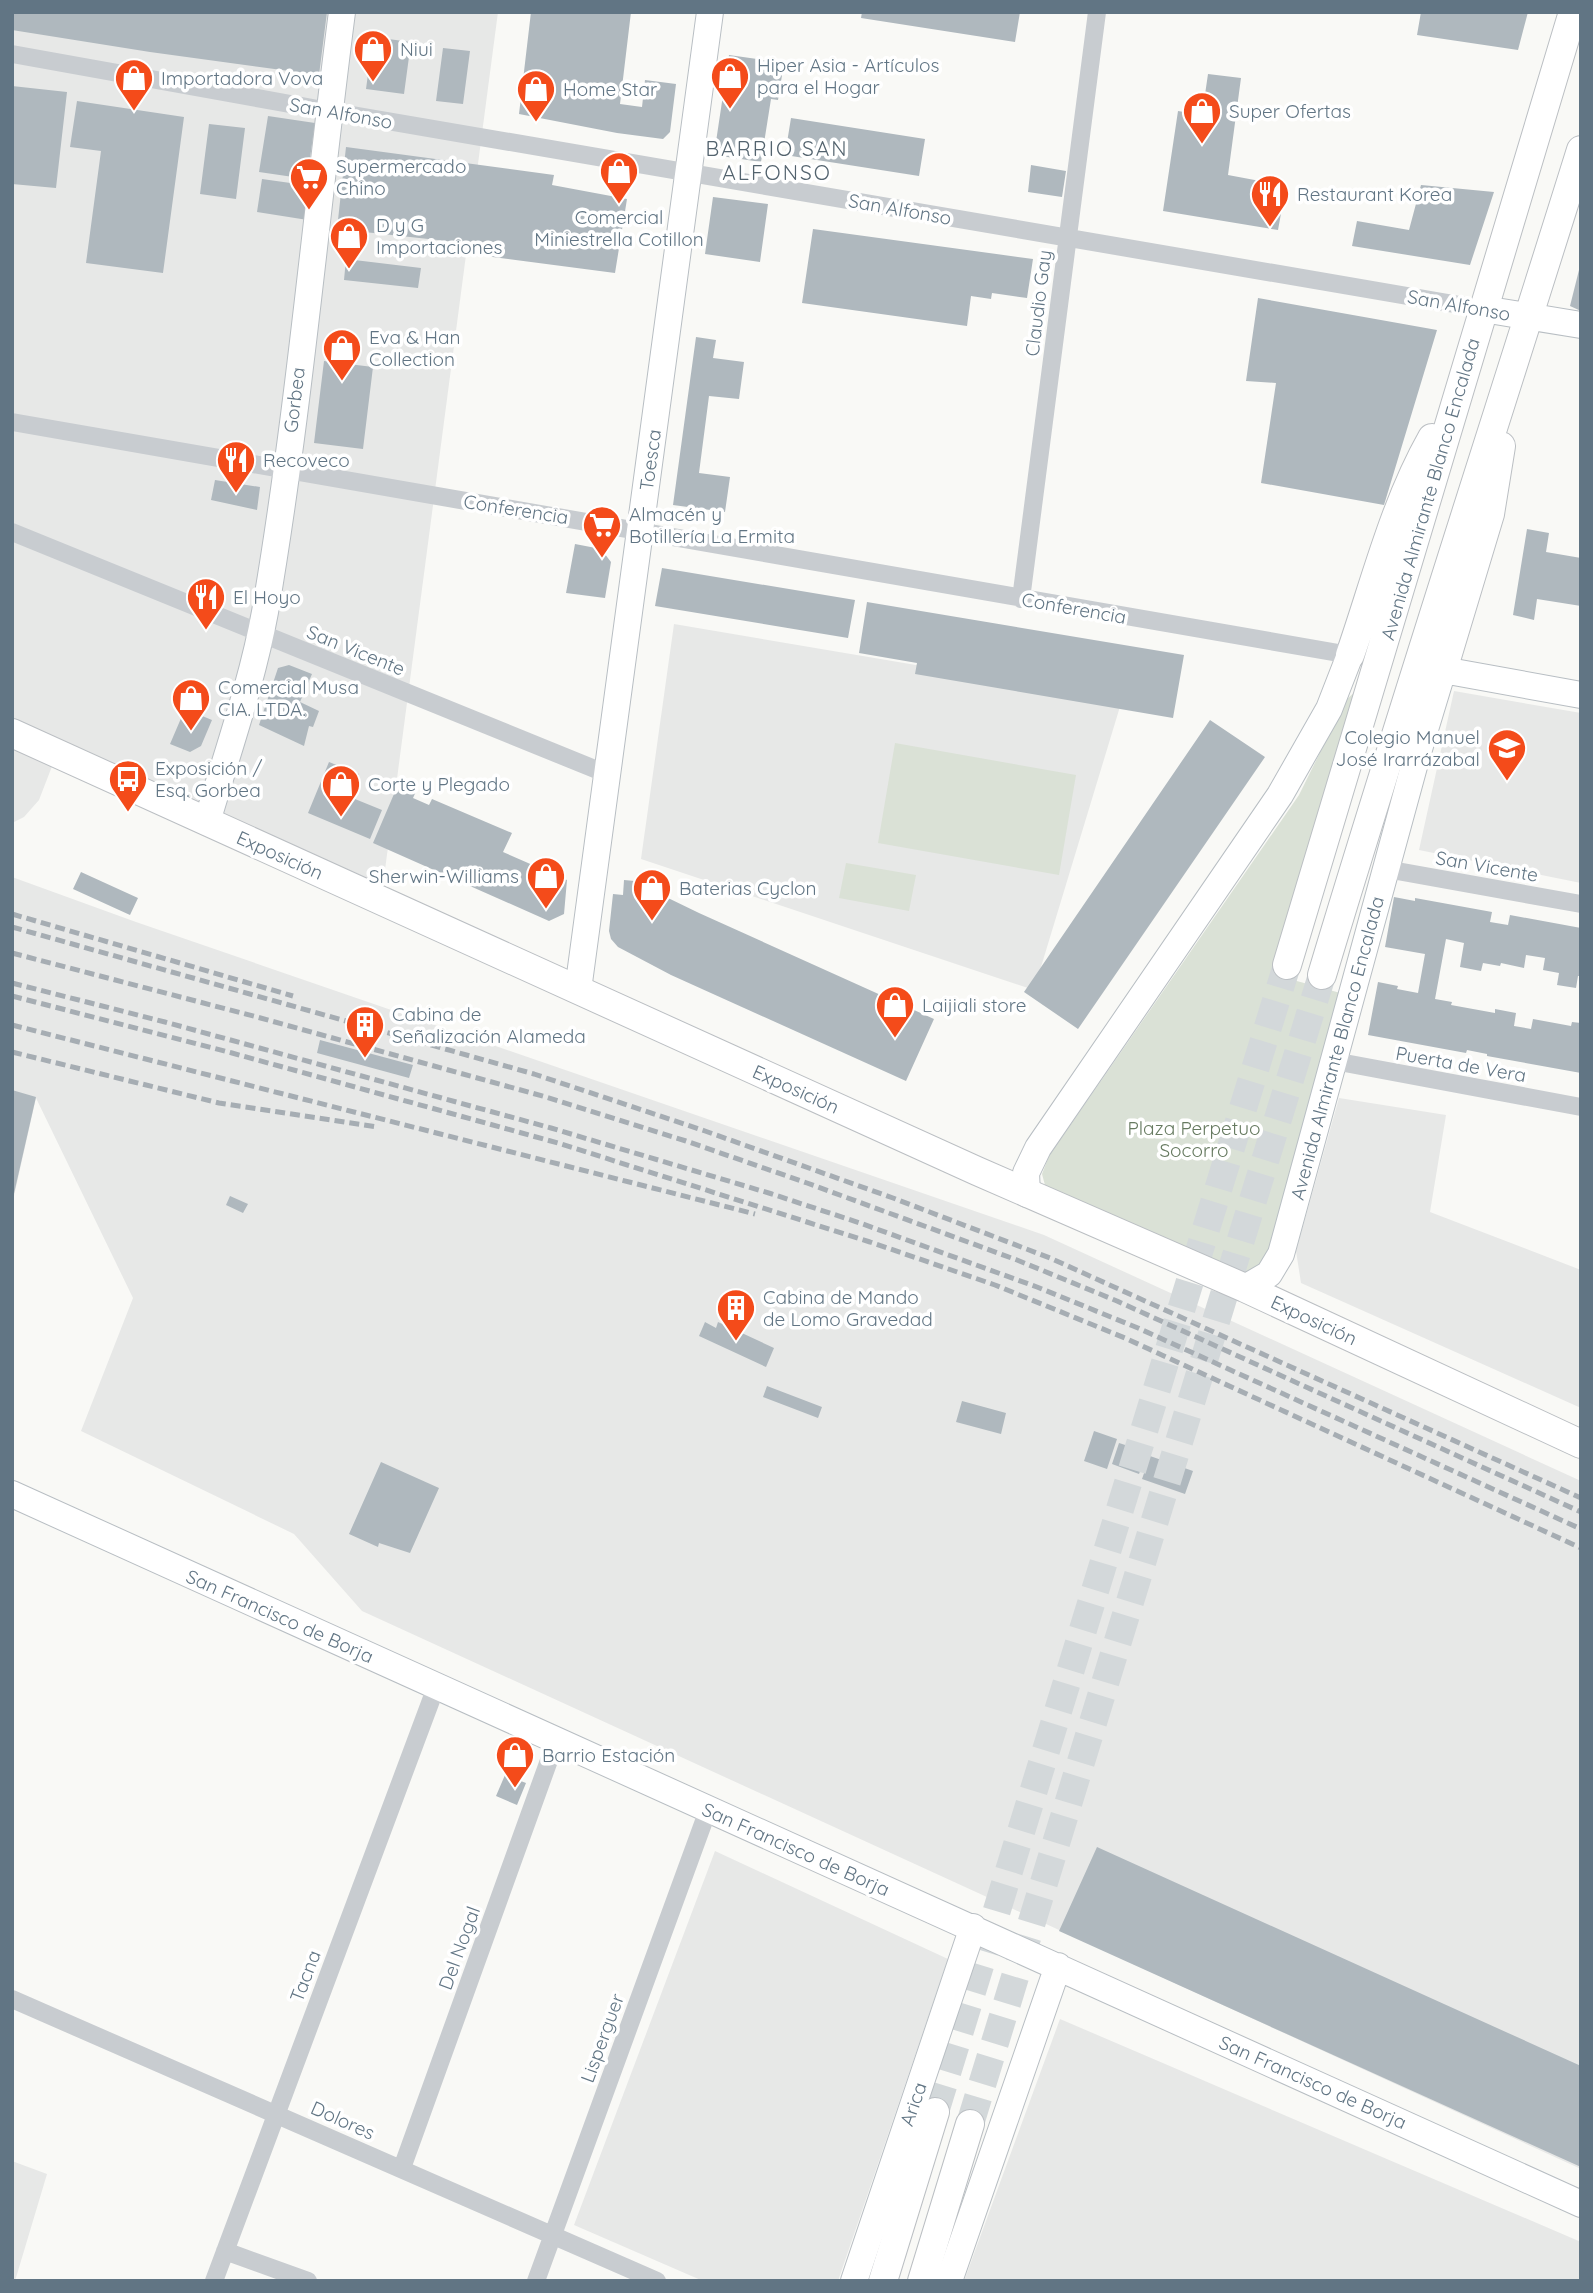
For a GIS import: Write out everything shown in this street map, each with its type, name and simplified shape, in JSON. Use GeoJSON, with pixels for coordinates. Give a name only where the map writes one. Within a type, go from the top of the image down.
{"type":"FeatureCollection","features":[{"type":"Feature","properties":{"kind":"main road","name":"Avenida Almirante Blanco Encalada"},"geometry":{"type":"LineString","coordinates":[[1287,965],[1573,12]]}},
{"type":"Feature","properties":{"kind":"main road","name":"Avenida Almirante Blanco Encalada"},"geometry":{"type":"LineString","coordinates":[[1322,975],[1416,664],[1503,401],[1581,150]]}},
{"type":"Feature","properties":{"kind":"main road"},"geometry":{"type":"LineString","coordinates":[[1350,655],[1412,478],[1457,397]]}},
{"type":"Feature","properties":{"kind":"main road"},"geometry":{"type":"LineString","coordinates":[[1443,670],[1490,514],[1500,453],[1503,401]]}},
{"type":"Feature","properties":{"kind":"main road","name":"Exposición"},"geometry":{"type":"LineString","coordinates":[[12,733],[1027,1194],[1245,1288],[1581,1444]]}},
{"type":"Feature","properties":{"kind":"main road","name":"Arica"},"geometry":{"type":"LineString","coordinates":[[883,2281],[935,2112]]}},
{"type":"Feature","properties":{"kind":"main road"},"geometry":{"type":"LineString","coordinates":[[922,2281],[970,2124]]}},
{"type":"Feature","properties":{"kind":"street","name":"Gorbea"},"geometry":{"type":"LineString","coordinates":[[207,822],[260,634],[285,471],[342,12]]}},
{"type":"Feature","properties":{"kind":"street","name":"Toesca"},"geometry":{"type":"LineString","coordinates":[[578,990],[710,12]]}},
{"type":"Feature","properties":{"kind":"street","name":"Claudio Gay"},"geometry":{"type":"LineString","coordinates":[[1021,599],[1097,12]]}},
{"type":"Feature","properties":{"kind":"street","name":"San Alfonso"},"geometry":{"type":"LineString","coordinates":[[12,54],[329,111],[1581,325]]}},
{"type":"Feature","properties":{"kind":"street","name":"Conferencia"},"geometry":{"type":"LineString","coordinates":[[12,422],[1350,655]]}},
{"type":"Feature","properties":{"kind":"street","name":"San Vicente"},"geometry":{"type":"LineString","coordinates":[[12,532],[607,774]]}},
{"type":"Feature","properties":{"kind":"street"},"geometry":{"type":"LineString","coordinates":[[1027,1194],[1026,1173],[1038,1148],[1280,795],[1329,709],[1350,655]]}},
{"type":"Feature","properties":{"kind":"street"},"geometry":{"type":"LineString","coordinates":[[1443,670],[1581,695]]}},
{"type":"Feature","properties":{"kind":"street","name":"Avenida Almirante Blanco Encalada"},"geometry":{"type":"LineString","coordinates":[[1245,1288],[1269,1274],[1282,1254],[1443,670]]}},
{"type":"Feature","properties":{"kind":"street","name":"San Vicente"},"geometry":{"type":"LineString","coordinates":[[1386,869],[1581,904]]}},
{"type":"Feature","properties":{"kind":"street","name":"Puerta de Vera"},"geometry":{"type":"LineString","coordinates":[[1334,1061],[1581,1107]]}},
{"type":"Feature","properties":{"kind":"street","name":"San Francisco de Borja"},"geometry":{"type":"LineString","coordinates":[[12,1494],[1581,2204]]}},
{"type":"Feature","properties":{"kind":"street","name":"Tacna"},"geometry":{"type":"LineString","coordinates":[[214,2281],[436,1687]]}},
{"type":"Feature","properties":{"kind":"street","name":"Del Nogal"},"geometry":{"type":"LineString","coordinates":[[402,2168],[556,1741]]}},
{"type":"Feature","properties":{"kind":"street","name":"Lisperguer"},"geometry":{"type":"LineString","coordinates":[[536,2281],[708,1810]]}},
{"type":"Feature","properties":{"kind":"street","name":"Arica"},"geometry":{"type":"LineString","coordinates":[[854,2281],[972,1927]]}},
{"type":"Feature","properties":{"kind":"street"},"geometry":{"type":"LineString","coordinates":[[949,2281],[1058,1966]]}},
{"type":"Feature","properties":{"kind":"street","name":"Dolores"},"geometry":{"type":"LineString","coordinates":[[12,1999],[657,2281]]}},
{"type":"Feature","properties":{"kind":"street"},"geometry":{"type":"LineString","coordinates":[[225,2250],[308,2281]]}},
{"type":"Feature","properties":{"kind":"shaded area"},"geometry":{"type":"Polygon","coordinates":[[[12,12],[498,12],[383,885],[61,743],[39,800],[24,817],[12,823],[12,12]]]}},
{"type":"Feature","properties":{"kind":"shaded area"},"geometry":{"type":"Polygon","coordinates":[[[674,624],[1122,700],[1034,990],[641,859],[674,624]]]}},
{"type":"Feature","properties":{"kind":"shaded area","name":"Colegio Manuel José Irarrázabal"},"geometry":{"type":"Polygon","coordinates":[[[1454,691],[1581,713],[1581,883],[1419,850],[1454,691]]]}},
{"type":"Feature","properties":{"kind":"shaded area"},"geometry":{"type":"Polygon","coordinates":[[[12,877],[1044,1235],[1581,1481],[1581,2169],[362,1611],[294,1534],[81,1431],[133,1298],[36,1098],[12,1205],[12,877]]]}},
{"type":"Feature","properties":{"kind":"shaded area"},"geometry":{"type":"Polygon","coordinates":[[[1339,1098],[1446,1115],[1430,1212],[1581,1270],[1581,1408],[1301,1283],[1296,1251],[1339,1098]]]}},
{"type":"Feature","properties":{"kind":"shaded area"},"geometry":{"type":"Polygon","coordinates":[[[715,1851],[948,1959],[838,2281],[703,2281],[574,2225],[715,1851]]]}},
{"type":"Feature","properties":{"kind":"shaded area"},"geometry":{"type":"Polygon","coordinates":[[[1060,2019],[1581,2242],[1581,2281],[964,2281],[1060,2019]]]}},
{"type":"Feature","properties":{"kind":"shaded area"},"geometry":{"type":"Polygon","coordinates":[[[12,2161],[47,2174],[15,2281],[12,2281],[12,2161]]]}},
{"type":"Feature","properties":{"kind":"green space","name":"Plaza Perpetuo Socorro"},"geometry":{"type":"Polygon","coordinates":[[[1357,690],[1275,975],[1344,994],[1273,1261],[1249,1276],[1046,1189],[1042,1174],[1049,1156],[1299,795],[1346,700],[1357,690]]]}},
{"type":"Feature","properties":{"kind":"green space"},"geometry":{"type":"Polygon","coordinates":[[[895,743],[1076,775],[1059,875],[878,843],[895,743]]]}},
{"type":"Feature","properties":{"kind":"green space"},"geometry":{"type":"Polygon","coordinates":[[[846,863],[916,875],[909,911],[839,898],[846,863]]]}},
{"type":"Feature","properties":{"kind":"building"},"geometry":{"type":"Polygon","coordinates":[[[12,12],[327,12],[319,75],[12,30],[12,12]]]}},
{"type":"Feature","properties":{"kind":"building"},"geometry":{"type":"Polygon","coordinates":[[[531,12],[631,12],[620,104],[642,107],[645,80],[676,84],[670,132],[663,139],[519,114],[531,12]]]}},
{"type":"Feature","properties":{"kind":"building"},"geometry":{"type":"Polygon","coordinates":[[[862,12],[1020,12],[1015,42],[861,18],[862,12]]]}},
{"type":"Feature","properties":{"kind":"building"},"geometry":{"type":"Polygon","coordinates":[[[1421,12],[1528,12],[1518,50],[1417,35],[1421,12]]]}},
{"type":"Feature","properties":{"kind":"building"},"geometry":{"type":"Polygon","coordinates":[[[373,37],[411,42],[404,94],[366,89],[373,37]]]}},
{"type":"Feature","properties":{"kind":"building"},"geometry":{"type":"Polygon","coordinates":[[[443,48],[470,51],[463,104],[436,101],[443,48]]]}},
{"type":"Feature","properties":{"kind":"building"},"geometry":{"type":"Polygon","coordinates":[[[729,55],[784,63],[778,100],[771,99],[761,162],[714,155],[729,55]]]}},
{"type":"Feature","properties":{"kind":"building","name":"Super Ofertas"},"geometry":{"type":"Polygon","coordinates":[[[1208,74],[1241,78],[1228,175],[1286,186],[1278,230],[1163,211],[1178,111],[1202,115],[1208,74]]]}},
{"type":"Feature","properties":{"kind":"building"},"geometry":{"type":"Polygon","coordinates":[[[12,86],[67,92],[56,188],[12,184],[12,86]]]}},
{"type":"Feature","properties":{"kind":"building"},"geometry":{"type":"Polygon","coordinates":[[[77,101],[184,117],[163,273],[86,263],[101,151],[70,147],[77,101]]]}},
{"type":"Feature","properties":{"kind":"building"},"geometry":{"type":"Polygon","coordinates":[[[268,116],[315,123],[307,179],[259,172],[268,116]]]}},
{"type":"Feature","properties":{"kind":"building"},"geometry":{"type":"Polygon","coordinates":[[[791,118],[925,139],[919,176],[785,155],[791,118]]]}},
{"type":"Feature","properties":{"kind":"building"},"geometry":{"type":"Polygon","coordinates":[[[209,124],[245,128],[236,199],[200,194],[209,124]]]}},
{"type":"Feature","properties":{"kind":"building"},"geometry":{"type":"Polygon","coordinates":[[[346,147],[554,175],[552,185],[627,199],[615,273],[462,253],[465,243],[337,229],[346,147]]]}},
{"type":"Feature","properties":{"kind":"building"},"geometry":{"type":"Polygon","coordinates":[[[1031,165],[1066,171],[1062,197],[1028,192],[1031,165]]]}},
{"type":"Feature","properties":{"kind":"building"},"geometry":{"type":"Polygon","coordinates":[[[262,179],[319,187],[314,221],[257,212],[262,179]]]}},
{"type":"Feature","properties":{"kind":"building"},"geometry":{"type":"Polygon","coordinates":[[[1421,185],[1494,192],[1470,265],[1352,246],[1357,221],[1409,230],[1421,185]]]}},
{"type":"Feature","properties":{"kind":"building"},"geometry":{"type":"Polygon","coordinates":[[[713,197],[768,204],[760,262],[705,254],[713,197]]]}},
{"type":"Feature","properties":{"kind":"building"},"geometry":{"type":"Polygon","coordinates":[[[813,229],[1033,259],[1027,298],[992,293],[991,299],[971,296],[967,326],[802,303],[813,229]]]}},
{"type":"Feature","properties":{"kind":"building"},"geometry":{"type":"Polygon","coordinates":[[[346,259],[421,268],[418,288],[344,280],[346,259]]]}},
{"type":"Feature","properties":{"kind":"building"},"geometry":{"type":"Polygon","coordinates":[[[1581,266],[1581,311],[1570,306],[1581,266]]]}},
{"type":"Feature","properties":{"kind":"building"},"geometry":{"type":"Polygon","coordinates":[[[1258,298],[1437,330],[1384,505],[1261,483],[1276,383],[1246,381],[1258,298]]]}},
{"type":"Feature","properties":{"kind":"building"},"geometry":{"type":"Polygon","coordinates":[[[696,337],[716,340],[713,358],[744,362],[739,399],[709,396],[699,473],[730,477],[725,512],[673,505],[696,337]]]}},
{"type":"Feature","properties":{"kind":"building"},"geometry":{"type":"Polygon","coordinates":[[[324,361],[373,367],[363,449],[314,443],[324,361]]]}},
{"type":"Feature","properties":{"kind":"building","name":"Recoveco"},"geometry":{"type":"Polygon","coordinates":[[[215,480],[260,487],[257,510],[211,500],[215,480]]]}},
{"type":"Feature","properties":{"kind":"building"},"geometry":{"type":"Polygon","coordinates":[[[1527,529],[1549,533],[1546,552],[1581,558],[1581,606],[1537,599],[1534,620],[1513,615],[1527,529]]]}},
{"type":"Feature","properties":{"kind":"building"},"geometry":{"type":"Polygon","coordinates":[[[575,544],[601,549],[611,562],[605,598],[566,593],[575,544]]]}},
{"type":"Feature","properties":{"kind":"building"},"geometry":{"type":"Polygon","coordinates":[[[662,568],[855,600],[848,638],[655,606],[662,568]]]}},
{"type":"Feature","properties":{"kind":"building"},"geometry":{"type":"Polygon","coordinates":[[[867,602],[1184,655],[1173,718],[915,674],[917,663],[859,653],[867,602]]]}},
{"type":"Feature","properties":{"kind":"building"},"geometry":{"type":"Polygon","coordinates":[[[289,665],[312,674],[300,702],[319,711],[313,727],[309,726],[304,746],[259,725],[278,668],[289,665]]]}},
{"type":"Feature","properties":{"kind":"building","name":"Comercial Musa CIA. LTDA."},"geometry":{"type":"Polygon","coordinates":[[[185,709],[212,720],[201,746],[190,752],[170,744],[185,709]]]}},
{"type":"Feature","properties":{"kind":"building"},"geometry":{"type":"Polygon","coordinates":[[[1210,720],[1265,757],[1078,1029],[1024,992],[1210,720]]]}},
{"type":"Feature","properties":{"kind":"building"},"geometry":{"type":"Polygon","coordinates":[[[329,762],[359,774],[350,797],[382,810],[370,839],[308,813],[329,762]]]}},
{"type":"Feature","properties":{"kind":"building"},"geometry":{"type":"Polygon","coordinates":[[[400,780],[418,787],[413,798],[429,805],[432,799],[512,833],[503,852],[567,880],[564,914],[549,921],[373,843],[400,780]]]}},
{"type":"Feature","properties":{"kind":"building"},"geometry":{"type":"Polygon","coordinates":[[[81,872],[138,898],[130,915],[73,889],[81,872]]]}},
{"type":"Feature","properties":{"kind":"building"},"geometry":{"type":"Polygon","coordinates":[[[624,880],[668,884],[666,897],[934,1019],[906,1081],[671,975],[618,947],[611,939],[609,931],[613,894],[623,895],[624,880]]]}},
{"type":"Feature","properties":{"kind":"building"},"geometry":{"type":"Polygon","coordinates":[[[1394,897],[1415,901],[1415,898],[1492,912],[1490,922],[1508,925],[1510,915],[1581,928],[1581,976],[1578,976],[1576,988],[1557,985],[1559,973],[1543,970],[1545,958],[1526,955],[1524,968],[1501,963],[1500,966],[1483,963],[1481,971],[1460,967],[1464,943],[1446,939],[1435,999],[1452,1002],[1451,1005],[1495,1013],[1495,1009],[1516,1013],[1514,1026],[1531,1029],[1533,1019],[1571,1026],[1572,1022],[1581,1023],[1581,1073],[1467,1050],[1466,1053],[1368,1035],[1378,982],[1418,993],[1425,954],[1385,947],[1394,897]]]}},
{"type":"Feature","properties":{"kind":"building","name":"Cabina de Señalización Alameda"},"geometry":{"type":"Polygon","coordinates":[[[320,1040],[413,1065],[409,1078],[317,1053],[320,1040]]]}},
{"type":"Feature","properties":{"kind":"building"},"geometry":{"type":"Polygon","coordinates":[[[12,1090],[36,1097],[13,1198],[12,1198],[12,1090]]]}},
{"type":"Feature","properties":{"kind":"building"},"geometry":{"type":"Polygon","coordinates":[[[230,1196],[248,1204],[243,1213],[226,1205],[230,1196]]]}},
{"type":"Feature","properties":{"kind":"building","name":"Cabina de Mando de Lomo Gravedad"},"geometry":{"type":"Polygon","coordinates":[[[705,1322],[716,1328],[718,1322],[774,1348],[766,1367],[699,1336],[705,1322]]]}},
{"type":"Feature","properties":{"kind":"building"},"geometry":{"type":"Polygon","coordinates":[[[767,1386],[822,1407],[818,1418],[763,1397],[767,1386]]]}},
{"type":"Feature","properties":{"kind":"building"},"geometry":{"type":"Polygon","coordinates":[[[962,1401],[1006,1413],[1001,1434],[956,1422],[962,1401]]]}},
{"type":"Feature","properties":{"kind":"building"},"geometry":{"type":"Polygon","coordinates":[[[1094,1431],[1117,1439],[1107,1469],[1084,1461],[1094,1431]]]}},
{"type":"Feature","properties":{"kind":"building"},"geometry":{"type":"Polygon","coordinates":[[[1119,1443],[1147,1452],[1139,1474],[1112,1464],[1119,1443]]]}},
{"type":"Feature","properties":{"kind":"building"},"geometry":{"type":"Polygon","coordinates":[[[1150,1456],[1193,1471],[1185,1494],[1142,1479],[1150,1456]]]}},
{"type":"Feature","properties":{"kind":"building"},"geometry":{"type":"Polygon","coordinates":[[[381,1462],[439,1488],[410,1553],[379,1543],[378,1547],[349,1534],[381,1462]]]}},
{"type":"Feature","properties":{"kind":"building"},"geometry":{"type":"Polygon","coordinates":[[[505,1775],[526,1783],[517,1805],[496,1796],[505,1775]]]}},
{"type":"Feature","properties":{"kind":"building"},"geometry":{"type":"Polygon","coordinates":[[[1097,1847],[1581,2066],[1581,2167],[1059,1931],[1097,1847]]]}},
{"type":"Feature","properties":{"kind":"tunnel"},"geometry":{"type":"LineString","coordinates":[[935,2112],[1287,965]]}},
{"type":"Feature","properties":{"kind":"tunnel"},"geometry":{"type":"LineString","coordinates":[[970,2124],[1322,975]]}},
{"type":"Feature","properties":{"kind":"railway"},"geometry":{"type":"LineString","coordinates":[[12,914],[293,996]]}},
{"type":"Feature","properties":{"kind":"railway"},"geometry":{"type":"LineString","coordinates":[[12,927],[534,1074],[893,1198],[1050,1258],[1581,1498]]}},
{"type":"Feature","properties":{"kind":"railway"},"geometry":{"type":"LineString","coordinates":[[12,953],[546,1097],[807,1183],[1017,1260],[1117,1301],[1581,1512]]}},
{"type":"Feature","properties":{"kind":"railway"},"geometry":{"type":"LineString","coordinates":[[12,983],[551,1128],[860,1223],[1037,1287],[1138,1328],[1581,1529]]}},
{"type":"Feature","properties":{"kind":"railway"},"geometry":{"type":"LineString","coordinates":[[12,996],[232,1053],[558,1143],[870,1242],[995,1285],[1125,1338],[1581,1548]]}},
{"type":"Feature","properties":{"kind":"railway"},"geometry":{"type":"LineString","coordinates":[[12,1025],[755,1214]]}},
{"type":"Feature","properties":{"kind":"railway"},"geometry":{"type":"LineString","coordinates":[[12,1052],[219,1103],[378,1127]]}},
{"type":"Feature","properties":{"kind":"place","name":"Niui"},"geometry":{"type":"Point","coordinates":[373,83]}},
{"type":"Feature","properties":{"kind":"place","name":"Hiper Asia - Artículos para el Hogar"},"geometry":{"type":"Point","coordinates":[730,110]}},
{"type":"Feature","properties":{"kind":"place","name":"Importadora Vova"},"geometry":{"type":"Point","coordinates":[134,112]}},
{"type":"Feature","properties":{"kind":"place","name":"Home Star"},"geometry":{"type":"Point","coordinates":[536,123]}},
{"type":"Feature","properties":{"kind":"place","name":"Super Ofertas"},"geometry":{"type":"Point","coordinates":[1202,145]}},
{"type":"Feature","properties":{"kind":"place","name":"Comercial Miniestrella Cotillon"},"geometry":{"type":"Point","coordinates":[619,205]}},
{"type":"Feature","properties":{"kind":"place","name":"Supermercado Chino"},"geometry":{"type":"Point","coordinates":[309,211]}},
{"type":"Feature","properties":{"kind":"place","name":"Restaurant Korea"},"geometry":{"type":"Point","coordinates":[1270,228]}},
{"type":"Feature","properties":{"kind":"place","name":"D y G Importaciones"},"geometry":{"type":"Point","coordinates":[349,270]}},
{"type":"Feature","properties":{"kind":"place","name":"Eva & Han Collection"},"geometry":{"type":"Point","coordinates":[342,382]}},
{"type":"Feature","properties":{"kind":"place","name":"Recoveco"},"geometry":{"type":"Point","coordinates":[236,494]}},
{"type":"Feature","properties":{"kind":"place","name":"Almacén y Botillería La Ermita"},"geometry":{"type":"Point","coordinates":[602,559]}},
{"type":"Feature","properties":{"kind":"place","name":"El Hoyo"},"geometry":{"type":"Point","coordinates":[206,631]}},
{"type":"Feature","properties":{"kind":"place","name":"Comercial Musa CIA. LTDA."},"geometry":{"type":"Point","coordinates":[191,732]}},
{"type":"Feature","properties":{"kind":"place","name":"Colegio Manuel José Irarrázabal"},"geometry":{"type":"Point","coordinates":[1507,782]}},
{"type":"Feature","properties":{"kind":"place","name":"Exposición / Esq. Gorbea"},"geometry":{"type":"Point","coordinates":[128,813]}},
{"type":"Feature","properties":{"kind":"place","name":"Corte y Plegado"},"geometry":{"type":"Point","coordinates":[341,818]}},
{"type":"Feature","properties":{"kind":"place","name":"Sherwin-Williams"},"geometry":{"type":"Point","coordinates":[546,910]}},
{"type":"Feature","properties":{"kind":"place","name":"Baterias Cyclon"},"geometry":{"type":"Point","coordinates":[652,922]}},
{"type":"Feature","properties":{"kind":"place","name":"Laijiali store"},"geometry":{"type":"Point","coordinates":[895,1039]}},
{"type":"Feature","properties":{"kind":"place","name":"Cabina de Señalización Alameda"},"geometry":{"type":"Point","coordinates":[365,1059]}},
{"type":"Feature","properties":{"kind":"place","name":"Cabina de Mando de Lomo Gravedad"},"geometry":{"type":"Point","coordinates":[736,1342]}},
{"type":"Feature","properties":{"kind":"place","name":"Barrio Estación"},"geometry":{"type":"Point","coordinates":[515,1789]}},
{"type":"Feature","properties":{"kind":"district","name":"BARRIO SAN ALFONSO"},"geometry":{"type":"Point","coordinates":[777,161]}}]}
